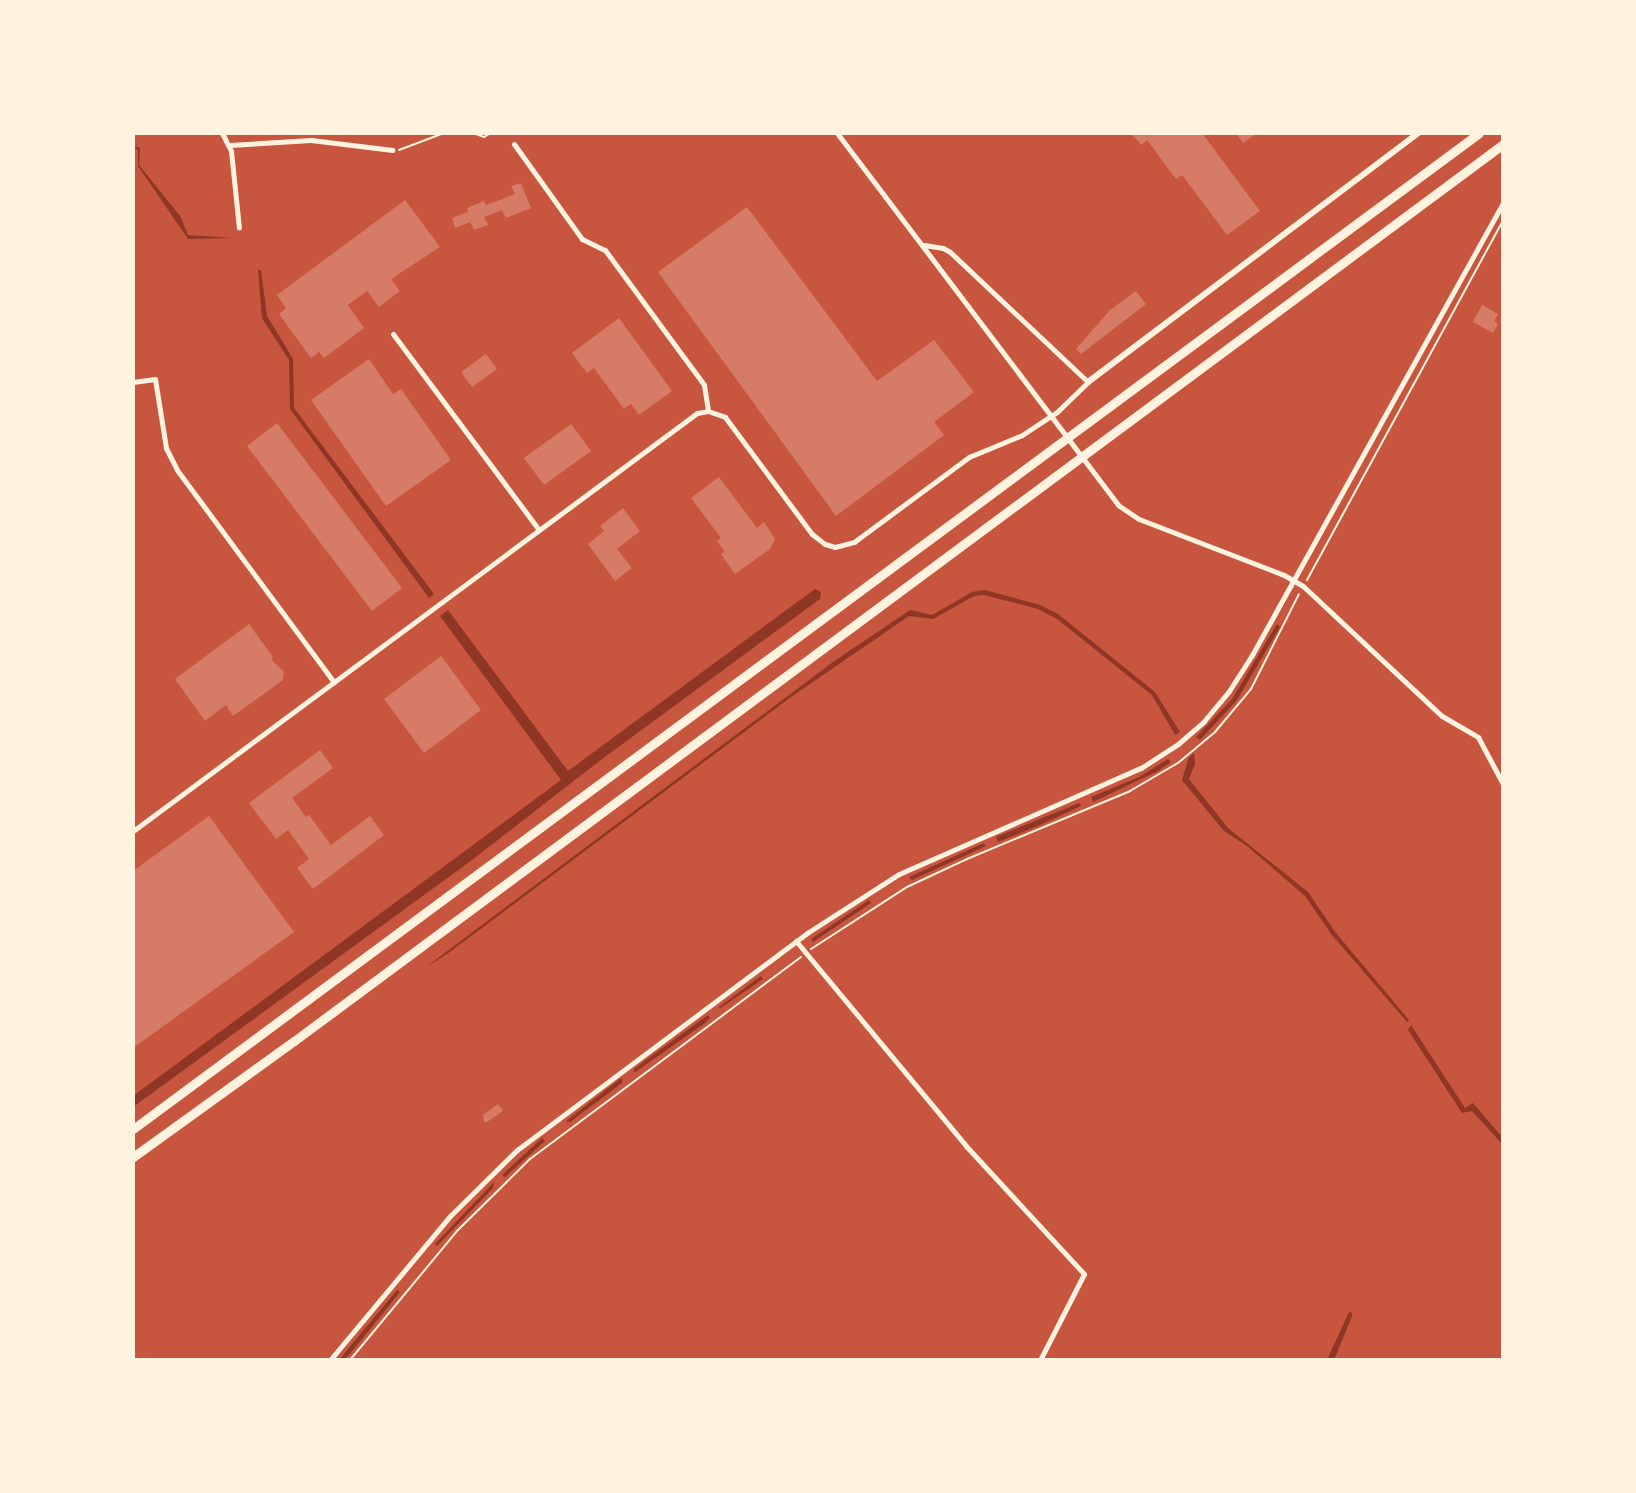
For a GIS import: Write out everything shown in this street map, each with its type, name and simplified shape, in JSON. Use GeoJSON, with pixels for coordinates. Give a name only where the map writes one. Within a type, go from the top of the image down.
{"type":"FeatureCollection","features":[{"type":"Feature","properties":{"kind":"highway"},"geometry":{"type":"LineString","coordinates":[[133,1129],[1479,133]]}},
{"type":"Feature","properties":{"kind":"highway"},"geometry":{"type":"LineString","coordinates":[[133,1157],[306,1033],[1503,144]]}},
{"type":"Feature","properties":{"kind":"street"},"geometry":{"type":"LineString","coordinates":[[222,133],[230,145],[239,228]]}},
{"type":"Feature","properties":{"kind":"street"},"geometry":{"type":"LineString","coordinates":[[837,133],[1124,510],[1139,519],[1294,580],[1303,586],[1442,716],[1478,737],[1503,784]]}},
{"type":"Feature","properties":{"kind":"street"},"geometry":{"type":"LineString","coordinates":[[133,831],[687,418],[708,411],[725,417],[817,539],[835,547],[855,542],[969,457],[1031,430],[1057,412],[1088,382],[1418,133]]}},
{"type":"Feature","properties":{"kind":"street"},"geometry":{"type":"LineString","coordinates":[[230,145],[311,140],[392,150]]}},
{"type":"Feature","properties":{"kind":"street"},"geometry":{"type":"LineString","coordinates":[[513,144],[582,239],[605,250],[704,385],[708,411]]}},
{"type":"Feature","properties":{"kind":"street"},"geometry":{"type":"LineString","coordinates":[[330,1360],[428,1240],[509,1157],[603,1083],[796,941],[899,874],[1119,779],[1178,744],[1204,721],[1229,691],[1294,580],[1503,203]]}},
{"type":"Feature","properties":{"kind":"street"},"geometry":{"type":"LineString","coordinates":[[923,244],[950,252],[1088,382]]}},
{"type":"Feature","properties":{"kind":"street"},"geometry":{"type":"LineString","coordinates":[[393,334],[538,530]]}},
{"type":"Feature","properties":{"kind":"street"},"geometry":{"type":"LineString","coordinates":[[133,382],[155,379],[166,448],[177,470],[334,682]]}},
{"type":"Feature","properties":{"kind":"street"},"geometry":{"type":"LineString","coordinates":[[796,941],[804,954],[966,1146],[1084,1274],[1040,1360]]}},
{"type":"Feature","properties":{"kind":"path"},"geometry":{"type":"LineString","coordinates":[[392,150],[403,151],[444,133]]}},
{"type":"Feature","properties":{"kind":"path"},"geometry":{"type":"LineString","coordinates":[[473,133],[484,137],[491,133]]}},
{"type":"Feature","properties":{"kind":"path"},"geometry":{"type":"LineString","coordinates":[[1303,586],[1503,221]]}},
{"type":"Feature","properties":{"kind":"path"},"geometry":{"type":"LineString","coordinates":[[350,1360],[458,1230],[530,1159],[804,954]]}},
{"type":"Feature","properties":{"kind":"shaded area"},"geometry":{"type":"Polygon","coordinates":[[[133,146],[140,148],[139,165],[180,216],[188,235],[233,238],[188,239],[138,166],[138,150],[133,146]]]}},
{"type":"Feature","properties":{"kind":"shaded area"},"geometry":{"type":"Polygon","coordinates":[[[258,270],[261,270],[267,316],[293,359],[294,408],[434,594],[429,598],[290,409],[289,360],[262,318],[258,270]]]}},
{"type":"Feature","properties":{"kind":"shaded area"},"geometry":{"type":"Polygon","coordinates":[[[815,589],[821,592],[820,599],[602,759],[468,863],[133,1107],[133,1096],[561,780],[440,616],[448,610],[568,771],[815,589]]]}},
{"type":"Feature","properties":{"kind":"shaded area"},"geometry":{"type":"Polygon","coordinates":[[[985,590],[1040,605],[1058,614],[1155,692],[1180,732],[1175,735],[1152,695],[1057,619],[1038,609],[984,595],[974,596],[933,619],[909,616],[791,697],[426,967],[833,662],[910,610],[932,615],[972,592],[985,590]]]}},
{"type":"Feature","properties":{"kind":"shaded area"},"geometry":{"type":"Polygon","coordinates":[[[1277,624],[1280,627],[1237,700],[1200,740],[1196,737],[1232,699],[1277,624]]]}},
{"type":"Feature","properties":{"kind":"shaded area"},"geometry":{"type":"Polygon","coordinates":[[[1194,753],[1195,764],[1189,779],[1228,828],[1308,892],[1336,933],[1409,1020],[1407,1022],[1332,935],[1305,896],[1247,846],[1224,831],[1182,780],[1189,757],[1194,753]]]}},
{"type":"Feature","properties":{"kind":"shaded area"},"geometry":{"type":"Polygon","coordinates":[[[1168,759],[1171,762],[1158,771],[1093,802],[1091,797],[1139,777],[1168,759]]]}},
{"type":"Feature","properties":{"kind":"shaded area"},"geometry":{"type":"Polygon","coordinates":[[[1079,803],[1081,806],[998,842],[996,837],[1079,803]]]}},
{"type":"Feature","properties":{"kind":"shaded area"},"geometry":{"type":"Polygon","coordinates":[[[984,843],[986,846],[912,880],[909,877],[984,843]]]}},
{"type":"Feature","properties":{"kind":"shaded area"},"geometry":{"type":"Polygon","coordinates":[[[869,900],[871,903],[813,942],[811,939],[869,900]]]}},
{"type":"Feature","properties":{"kind":"shaded area"},"geometry":{"type":"Polygon","coordinates":[[[761,976],[763,979],[719,1009],[719,1007],[761,976]]]}},
{"type":"Feature","properties":{"kind":"shaded area"},"geometry":{"type":"Polygon","coordinates":[[[708,1015],[710,1018],[705,1023],[634,1073],[634,1069],[708,1015]]]}},
{"type":"Feature","properties":{"kind":"shaded area"},"geometry":{"type":"Polygon","coordinates":[[[1411,1025],[1465,1108],[1473,1103],[1503,1138],[1503,1145],[1472,1111],[1462,1113],[1408,1030],[1411,1025]]]}},
{"type":"Feature","properties":{"kind":"shaded area"},"geometry":{"type":"Polygon","coordinates":[[[623,1079],[622,1083],[570,1122],[566,1121],[623,1079]]]}},
{"type":"Feature","properties":{"kind":"shaded area"},"geometry":{"type":"Polygon","coordinates":[[[542,1138],[545,1141],[505,1177],[502,1175],[542,1138]]]}},
{"type":"Feature","properties":{"kind":"shaded area"},"geometry":{"type":"Polygon","coordinates":[[[494,1182],[493,1188],[437,1246],[435,1244],[494,1182]]]}},
{"type":"Feature","properties":{"kind":"shaded area"},"geometry":{"type":"Polygon","coordinates":[[[397,1290],[400,1292],[353,1350],[344,1360],[339,1360],[397,1290]]]}},
{"type":"Feature","properties":{"kind":"shaded area"},"geometry":{"type":"Polygon","coordinates":[[[1349,1312],[1352,1316],[1334,1360],[1327,1360],[1349,1312]]]}},
{"type":"Feature","properties":{"kind":"building"},"geometry":{"type":"Polygon","coordinates":[[[1131,133],[1202,133],[1260,211],[1227,235],[1182,175],[1176,179],[1147,140],[1141,145],[1131,133]]]}},
{"type":"Feature","properties":{"kind":"building"},"geometry":{"type":"Polygon","coordinates":[[[1236,133],[1257,133],[1243,143],[1236,133]]]}},
{"type":"Feature","properties":{"kind":"building"},"geometry":{"type":"Polygon","coordinates":[[[521,183],[531,208],[506,218],[502,210],[484,217],[488,225],[474,230],[470,222],[455,228],[452,218],[468,212],[467,208],[484,201],[486,205],[515,194],[511,186],[521,183]]]}},
{"type":"Feature","properties":{"kind":"building"},"geometry":{"type":"Polygon","coordinates":[[[405,200],[440,247],[391,279],[400,291],[379,307],[367,291],[348,305],[364,328],[324,358],[319,352],[311,358],[279,314],[286,308],[277,295],[405,200]]]}},
{"type":"Feature","properties":{"kind":"building"},"geometry":{"type":"Polygon","coordinates":[[[747,207],[877,381],[934,340],[974,392],[934,422],[944,435],[836,516],[658,272],[747,207]]]}},
{"type":"Feature","properties":{"kind":"building"},"geometry":{"type":"Polygon","coordinates":[[[1136,291],[1146,304],[1081,354],[1076,349],[1110,310],[1136,291]]]}},
{"type":"Feature","properties":{"kind":"building"},"geometry":{"type":"Polygon","coordinates":[[[1482,305],[1498,314],[1494,321],[1498,324],[1493,333],[1473,322],[1482,305]]]}},
{"type":"Feature","properties":{"kind":"building"},"geometry":{"type":"Polygon","coordinates":[[[619,318],[672,391],[639,415],[631,404],[624,409],[594,368],[587,373],[572,353],[619,318]]]}},
{"type":"Feature","properties":{"kind":"building"},"geometry":{"type":"Polygon","coordinates":[[[486,354],[497,369],[472,387],[461,372],[486,354]]]}},
{"type":"Feature","properties":{"kind":"building"},"geometry":{"type":"Polygon","coordinates":[[[369,359],[393,394],[401,389],[451,460],[386,506],[311,400],[369,359]]]}},
{"type":"Feature","properties":{"kind":"building"},"geometry":{"type":"Polygon","coordinates":[[[277,423],[402,588],[372,611],[247,446],[277,423]]]}},
{"type":"Feature","properties":{"kind":"building"},"geometry":{"type":"Polygon","coordinates":[[[571,424],[591,451],[544,485],[524,458],[571,424]]]}},
{"type":"Feature","properties":{"kind":"building"},"geometry":{"type":"Polygon","coordinates":[[[719,477],[757,528],[764,522],[775,539],[770,549],[735,574],[721,554],[725,552],[717,541],[721,538],[691,498],[719,477]]]}},
{"type":"Feature","properties":{"kind":"building"},"geometry":{"type":"Polygon","coordinates":[[[623,508],[640,531],[617,549],[632,568],[615,581],[588,544],[604,531],[600,526],[623,508]]]}},
{"type":"Feature","properties":{"kind":"building"},"geometry":{"type":"Polygon","coordinates":[[[249,624],[273,657],[271,659],[284,672],[283,680],[233,716],[226,705],[205,721],[175,679],[249,624]]]}},
{"type":"Feature","properties":{"kind":"building"},"geometry":{"type":"Polygon","coordinates":[[[441,656],[481,710],[424,753],[384,699],[441,656]]]}},
{"type":"Feature","properties":{"kind":"building"},"geometry":{"type":"Polygon","coordinates":[[[320,750],[333,768],[292,798],[306,817],[309,815],[331,845],[370,816],[384,835],[313,889],[297,868],[309,859],[288,830],[276,839],[249,803],[320,750]]]}},
{"type":"Feature","properties":{"kind":"building"},"geometry":{"type":"Polygon","coordinates":[[[209,816],[294,932],[133,1048],[133,871],[209,816]]]}},
{"type":"Feature","properties":{"kind":"building"},"geometry":{"type":"Polygon","coordinates":[[[498,1104],[503,1111],[484,1122],[483,1115],[498,1104]]]}}]}
